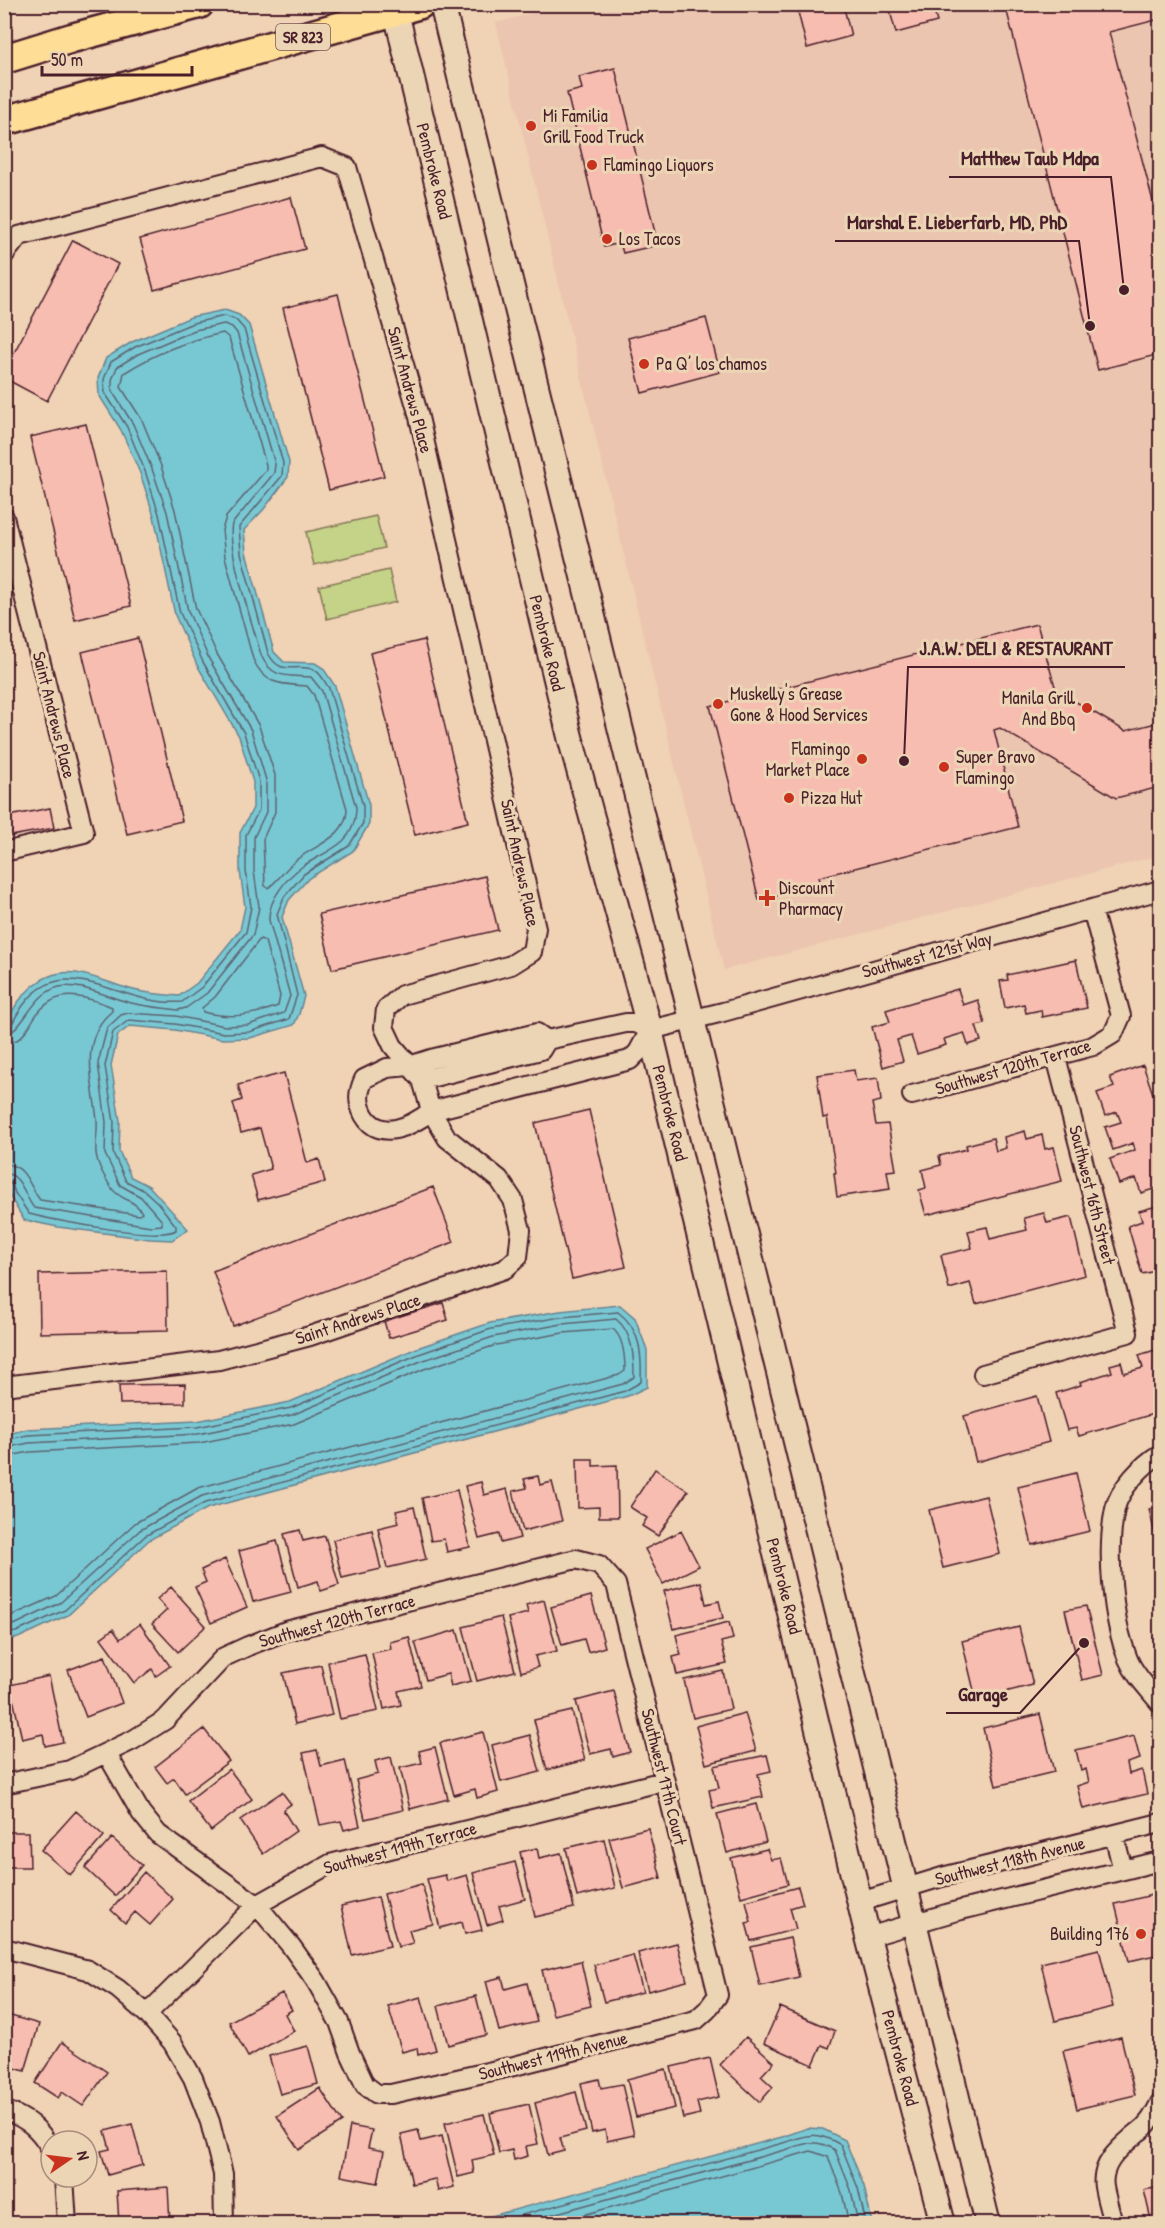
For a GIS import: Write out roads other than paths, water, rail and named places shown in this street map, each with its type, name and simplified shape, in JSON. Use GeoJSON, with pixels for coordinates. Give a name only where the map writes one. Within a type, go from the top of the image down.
{"type":"FeatureCollection","features":[{"type":"Feature","properties":{"kind":"highway"},"geometry":{"type":"LineString","coordinates":[[4,59],[199,4]]}},
{"type":"Feature","properties":{"kind":"highway","name":"SR 823"},"geometry":{"type":"LineString","coordinates":[[15,117],[403,7]]}},
{"type":"Feature","properties":{"kind":"main road"},"geometry":{"type":"LineString","coordinates":[[442,4],[614,704],[694,1018],[988,2223]]}},
{"type":"Feature","properties":{"kind":"main road","name":"Pembroke Road"},"geometry":{"type":"LineString","coordinates":[[403,7],[570,737],[650,1030],[868,1937],[943,2223]]}},
{"type":"Feature","properties":{"kind":"main road"},"geometry":{"type":"LineString","coordinates":[[4,52],[72,38]]}},
{"type":"Feature","properties":{"kind":"street","name":"Saint Andrews Place"},"geometry":{"type":"LineString","coordinates":[[4,255],[19,236],[322,157],[347,167],[418,413],[536,928],[532,952],[511,965],[402,995],[386,1009],[384,1027],[393,1046],[422,1080],[431,1111],[447,1138],[499,1179],[513,1200],[520,1230],[518,1257],[505,1269],[310,1336],[219,1360],[4,1386]]}},
{"type":"Feature","properties":{"kind":"street","name":"Saint Andrews Place"},"geometry":{"type":"LineString","coordinates":[[4,517],[84,833],[4,852]]}},
{"type":"Feature","properties":{"kind":"street","name":"Southwest 121st Way"},"geometry":{"type":"LineString","coordinates":[[650,1030],[1161,890]]}},
{"type":"Feature","properties":{"kind":"street","name":"Southwest 120th Terrace"},"geometry":{"type":"LineString","coordinates":[[912,1095],[1093,1046],[1113,1035],[1120,1016],[1092,909]]}},
{"type":"Feature","properties":{"kind":"street"},"geometry":{"type":"LineString","coordinates":[[422,1080],[541,1050],[547,1040],[626,1023],[636,1023],[650,1030],[638,1052],[627,1060],[431,1111],[405,1127],[379,1129],[368,1122],[360,1107],[358,1092],[364,1079],[387,1068],[409,1066],[537,1033],[547,1040]]}},
{"type":"Feature","properties":{"kind":"street","name":"Southwest 16th Street"},"geometry":{"type":"LineString","coordinates":[[983,1374],[1128,1333],[1056,1057]]}},
{"type":"Feature","properties":{"kind":"street"},"geometry":{"type":"LineString","coordinates":[[1156,1456],[1132,1478],[1115,1508],[1110,1561],[1118,1622],[1128,1659],[1137,1675],[1161,1703]]}},
{"type":"Feature","properties":{"kind":"street","name":"Southwest 120th Terrace"},"geometry":{"type":"LineString","coordinates":[[4,1784],[70,1770],[133,1740],[165,1720],[224,1657],[286,1631],[576,1559],[599,1565]]}},
{"type":"Feature","properties":{"kind":"street","name":"Southwest 17th Court"},"geometry":{"type":"LineString","coordinates":[[599,1565],[616,1584],[718,1995]]}},
{"type":"Feature","properties":{"kind":"street"},"geometry":{"type":"LineString","coordinates":[[106,1754],[141,1813],[158,1834],[257,1905]]}},
{"type":"Feature","properties":{"kind":"street","name":"Southwest 119th Terrace"},"geometry":{"type":"LineString","coordinates":[[147,2014],[257,1905],[330,1864],[664,1781]]}},
{"type":"Feature","properties":{"kind":"street","name":"Southwest 118th Avenue"},"geometry":{"type":"LineString","coordinates":[[860,1902],[942,1877],[1161,1823]]}},
{"type":"Feature","properties":{"kind":"street"},"geometry":{"type":"LineString","coordinates":[[1114,1835],[1123,1870]]}},
{"type":"Feature","properties":{"kind":"street","name":"Southwest 118th Avenue"},"geometry":{"type":"LineString","coordinates":[[868,1937],[953,1912],[1161,1861]]}},
{"type":"Feature","properties":{"kind":"street","name":"Southwest 119th Avenue"},"geometry":{"type":"LineString","coordinates":[[257,1905],[316,1981],[339,2022],[365,2085],[377,2094],[391,2094],[492,2071],[696,2020],[718,1995]]}},
{"type":"Feature","properties":{"kind":"street"},"geometry":{"type":"LineString","coordinates":[[4,1948],[88,1970],[118,1989],[147,2014],[172,2042],[193,2078],[210,2122],[223,2174],[224,2223]]}},
{"type":"Feature","properties":{"kind":"street"},"geometry":{"type":"LineString","coordinates":[[1113,2223],[1103,2185],[1105,2168],[1127,2140],[1138,2133],[1153,2117],[1161,2103]]}},
{"type":"Feature","properties":{"kind":"street"},"geometry":{"type":"LineString","coordinates":[[4,2110],[18,2115],[39,2131]]}},
{"type":"Feature","properties":{"kind":"street"},"geometry":{"type":"LineString","coordinates":[[65,2189],[67,2223]]}},
{"type":"Feature","properties":{"kind":"water"},"geometry":{"type":"Polygon","coordinates":[[[225,310],[239,315],[249,325],[289,462],[288,477],[264,509],[244,530],[246,552],[274,652],[284,662],[315,663],[323,668],[335,686],[369,805],[369,824],[353,851],[309,878],[289,900],[282,917],[304,996],[294,1025],[250,1038],[223,1039],[175,1030],[130,1026],[118,1035],[111,1065],[120,1121],[119,1151],[131,1177],[149,1186],[188,1229],[172,1240],[58,1227],[24,1220],[9,1195],[5,1177],[5,1027],[10,1016],[32,987],[52,975],[63,973],[84,974],[143,992],[179,996],[197,983],[240,930],[245,907],[240,871],[240,833],[253,808],[253,782],[239,736],[197,665],[175,615],[154,516],[140,473],[121,430],[99,395],[98,378],[106,358],[132,342],[191,317],[225,310]]]}},
{"type":"Feature","properties":{"kind":"water"},"geometry":{"type":"Polygon","coordinates":[[[620,1305],[635,1318],[647,1350],[647,1387],[628,1396],[208,1508],[149,1540],[68,1615],[18,1638],[5,1640],[5,1435],[27,1429],[197,1421],[290,1402],[417,1348],[490,1323],[560,1311],[620,1305]]]}},
{"type":"Feature","properties":{"kind":"water"},"geometry":{"type":"Polygon","coordinates":[[[808,2128],[823,2129],[845,2140],[864,2186],[872,2223],[466,2223],[782,2137],[808,2128]]]}},
{"type":"Feature","properties":{"kind":"place","name":"Mi Familia Grill Food Truck"},"geometry":{"type":"Point","coordinates":[531,126]}},
{"type":"Feature","properties":{"kind":"place","name":"Flamingo Liquors"},"geometry":{"type":"Point","coordinates":[592,165]}},
{"type":"Feature","properties":{"kind":"place","name":"Los Tacos"},"geometry":{"type":"Point","coordinates":[607,239]}},
{"type":"Feature","properties":{"kind":"place","name":"Matthew Taub Mdpa"},"geometry":{"type":"Point","coordinates":[1124,290]}},
{"type":"Feature","properties":{"kind":"place","name":"Marshal E. Lieberfarb, MD, PhD"},"geometry":{"type":"Point","coordinates":[1090,326]}},
{"type":"Feature","properties":{"kind":"place","name":"Pa Q’ los chamos"},"geometry":{"type":"Point","coordinates":[644,364]}},
{"type":"Feature","properties":{"kind":"place","name":"Muskelly's Grease Gone & Hood Services"},"geometry":{"type":"Point","coordinates":[718,704]}},
{"type":"Feature","properties":{"kind":"place","name":"Manila Grill And Bbq"},"geometry":{"type":"Point","coordinates":[1087,708]}},
{"type":"Feature","properties":{"kind":"place","name":"Flamingo Market Place"},"geometry":{"type":"Point","coordinates":[862,759]}},
{"type":"Feature","properties":{"kind":"place","name":"J.A.W. DELI & RESTAURANT"},"geometry":{"type":"Point","coordinates":[904,761]}},
{"type":"Feature","properties":{"kind":"place","name":"Super Bravo Flamingo"},"geometry":{"type":"Point","coordinates":[944,767]}},
{"type":"Feature","properties":{"kind":"place","name":"Pizza Hut"},"geometry":{"type":"Point","coordinates":[789,798]}},
{"type":"Feature","properties":{"kind":"place","name":"Discount Pharmacy"},"geometry":{"type":"Point","coordinates":[767,898]}},
{"type":"Feature","properties":{"kind":"place","name":"Garage"},"geometry":{"type":"Point","coordinates":[1084,1643]}},
{"type":"Feature","properties":{"kind":"place","name":"Building 176"},"geometry":{"type":"Point","coordinates":[1141,1934]}}]}
